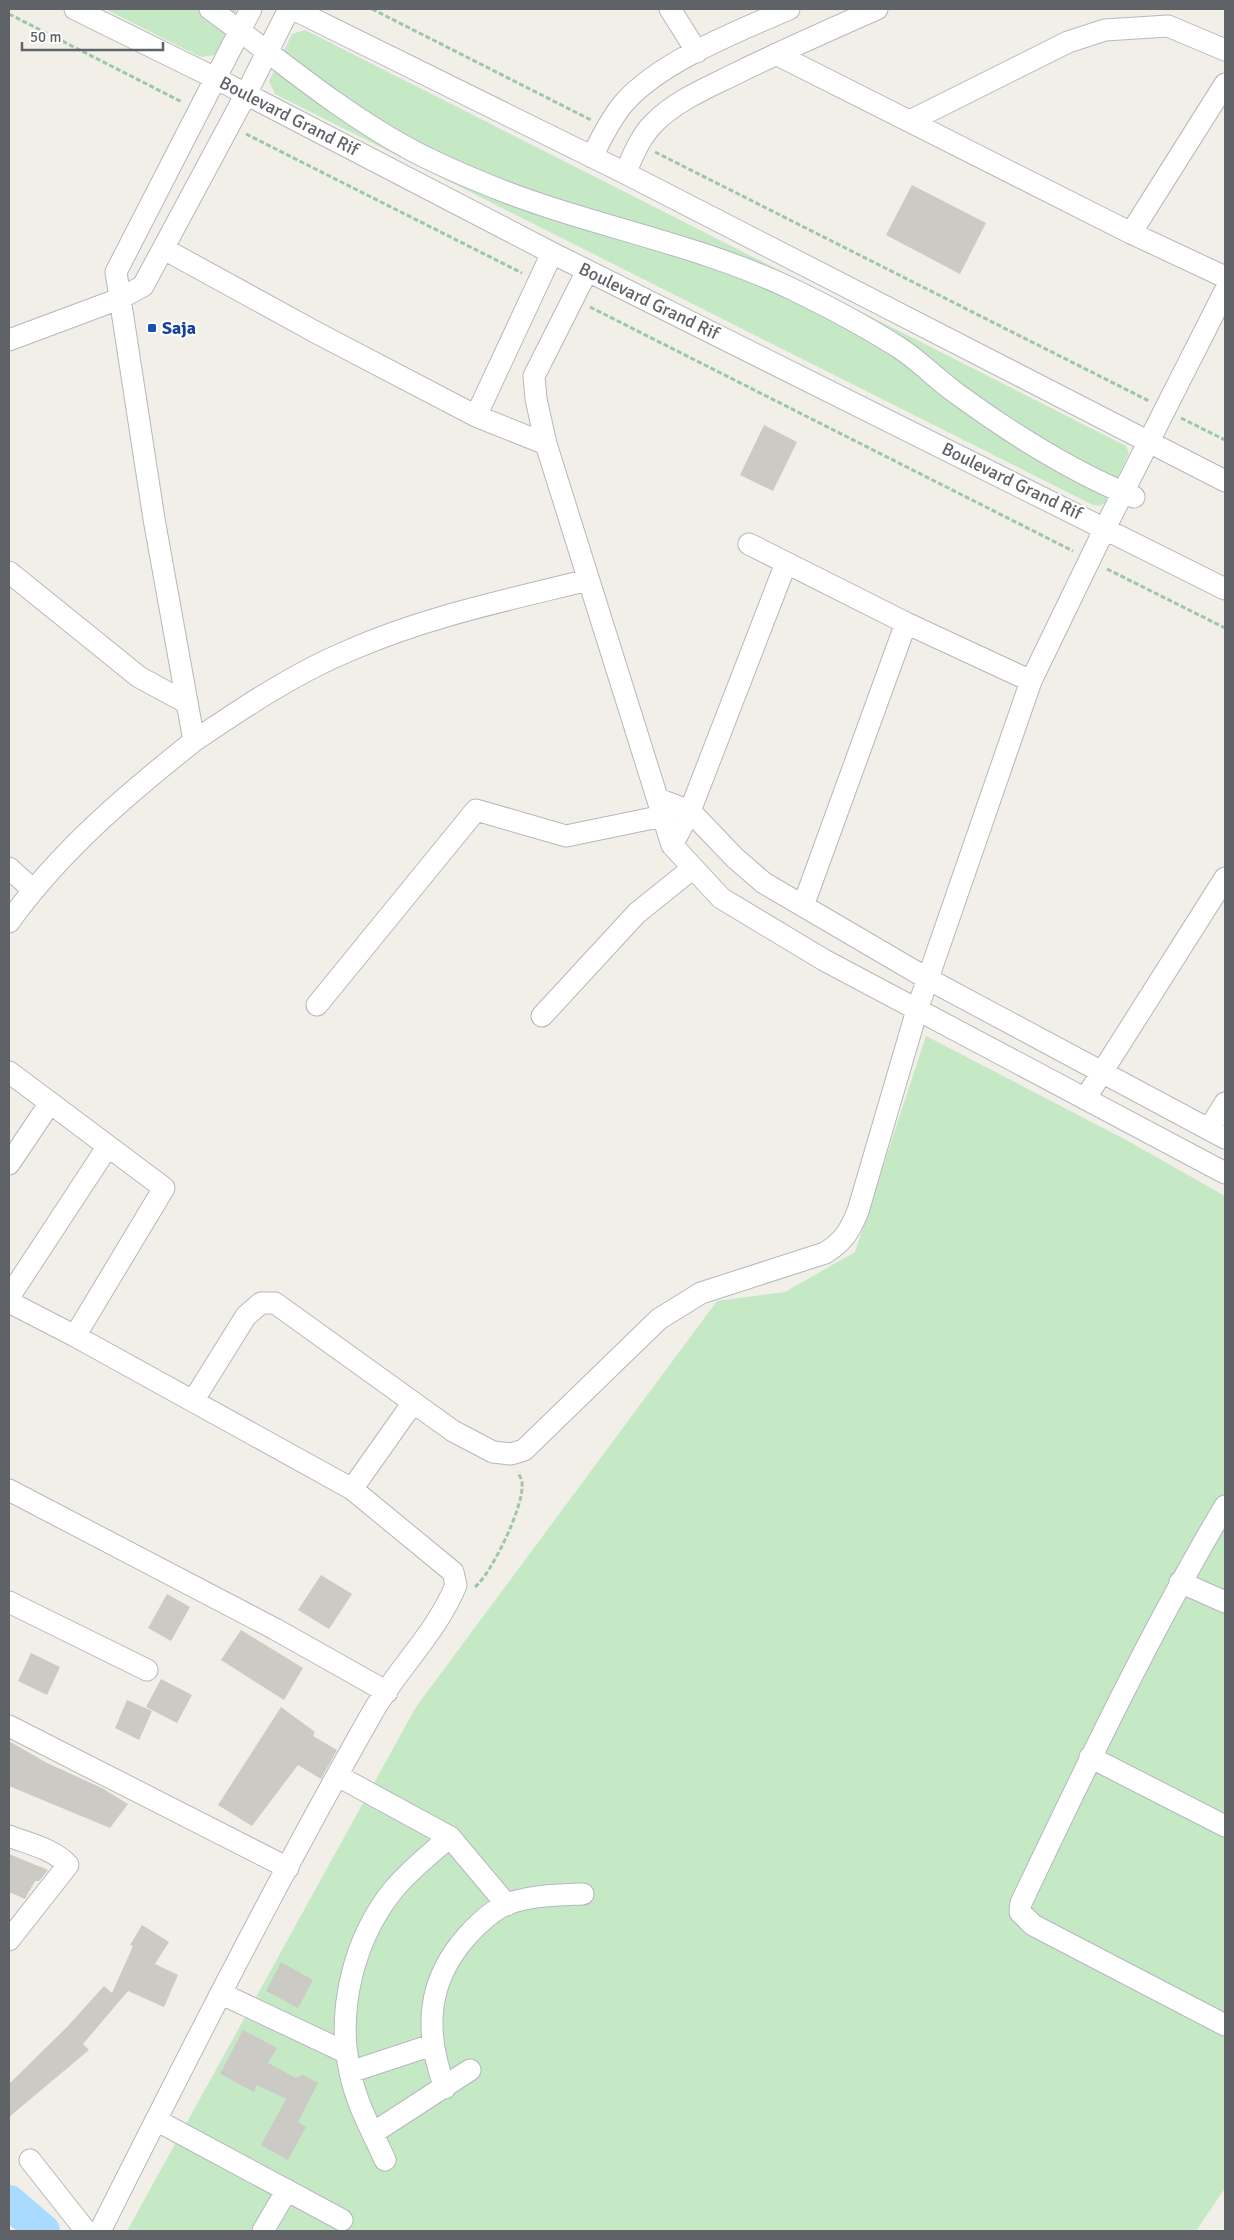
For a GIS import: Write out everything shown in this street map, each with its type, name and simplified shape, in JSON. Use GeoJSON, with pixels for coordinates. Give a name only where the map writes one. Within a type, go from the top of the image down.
{"type":"FeatureCollection","features":[{"type":"Feature","properties":{"kind":"street","name":"Boulevard Grand Rif"},"geometry":{"type":"LineString","coordinates":[[75,9],[215,78],[552,253],[1225,589]]}},
{"type":"Feature","properties":{"kind":"street"},"geometry":{"type":"LineString","coordinates":[[210,9],[344,108],[404,146],[477,180],[562,212],[662,240],[731,264],[794,290],[859,324],[901,349],[1011,433],[1074,469],[1128,495]]}},
{"type":"Feature","properties":{"kind":"street"},"geometry":{"type":"LineString","coordinates":[[194,740],[154,519],[116,272],[251,9]]}},
{"type":"Feature","properties":{"kind":"street"},"geometry":{"type":"LineString","coordinates":[[9,340],[119,299],[143,286],[246,94],[289,9]]}},
{"type":"Feature","properties":{"kind":"street"},"geometry":{"type":"LineString","coordinates":[[293,9],[625,173],[1225,481]]}},
{"type":"Feature","properties":{"kind":"street"},"geometry":{"type":"LineString","coordinates":[[670,9],[697,52]]}},
{"type":"Feature","properties":{"kind":"street"},"geometry":{"type":"LineString","coordinates":[[592,157],[606,128],[623,104],[643,85],[697,52],[789,9]]}},
{"type":"Feature","properties":{"kind":"street"},"geometry":{"type":"LineString","coordinates":[[625,173],[639,144],[653,124],[697,92],[877,9]]}},
{"type":"Feature","properties":{"kind":"street"},"geometry":{"type":"LineString","coordinates":[[910,121],[1068,42],[1105,30],[1168,26],[1225,50]]}},
{"type":"Feature","properties":{"kind":"street"},"geometry":{"type":"LineString","coordinates":[[776,54],[1131,233],[1225,277]]}},
{"type":"Feature","properties":{"kind":"street"},"geometry":{"type":"LineString","coordinates":[[1131,233],[1225,84]]}},
{"type":"Feature","properties":{"kind":"street"},"geometry":{"type":"LineString","coordinates":[[164,249],[319,334],[476,416],[546,444]]}},
{"type":"Feature","properties":{"kind":"street"},"geometry":{"type":"LineString","coordinates":[[476,416],[552,253]]}},
{"type":"Feature","properties":{"kind":"street"},"geometry":{"type":"LineString","coordinates":[[587,270],[534,376],[536,399],[546,444],[672,845],[721,898],[750,916],[824,960],[1225,1174]]}},
{"type":"Feature","properties":{"kind":"street"},"geometry":{"type":"LineString","coordinates":[[193,1401],[246,1316],[261,1303],[275,1303],[412,1404],[452,1431],[493,1452],[511,1454],[524,1450],[659,1319],[701,1293],[825,1253],[839,1244],[849,1232],[858,1211],[917,1010],[1031,681],[1105,528],[1128,495],[1149,442],[1225,291]]}},
{"type":"Feature","properties":{"kind":"street"},"geometry":{"type":"LineString","coordinates":[[749,544],[906,623],[1031,681]]}},
{"type":"Feature","properties":{"kind":"street"},"geometry":{"type":"LineString","coordinates":[[672,845],[690,812],[786,562]]}},
{"type":"Feature","properties":{"kind":"street"},"geometry":{"type":"LineString","coordinates":[[9,572],[139,677],[187,703]]}},
{"type":"Feature","properties":{"kind":"street"},"geometry":{"type":"LineString","coordinates":[[9,922],[32,889],[78,840],[142,782],[194,740],[262,695],[347,651],[440,617],[588,580]]}},
{"type":"Feature","properties":{"kind":"street"},"geometry":{"type":"LineString","coordinates":[[804,906],[906,623]]}},
{"type":"Feature","properties":{"kind":"street"},"geometry":{"type":"LineString","coordinates":[[318,1005],[476,810],[566,836],[660,807],[690,812],[735,858],[764,883],[928,979],[1217,1134],[1225,1103]]}},
{"type":"Feature","properties":{"kind":"street"},"geometry":{"type":"LineString","coordinates":[[9,868],[32,889]]}},
{"type":"Feature","properties":{"kind":"street"},"geometry":{"type":"LineString","coordinates":[[542,1016],[636,913],[693,868]]}},
{"type":"Feature","properties":{"kind":"street"},"geometry":{"type":"LineString","coordinates":[[1085,1099],[1225,878]]}},
{"type":"Feature","properties":{"kind":"street"},"geometry":{"type":"LineString","coordinates":[[9,1072],[164,1188],[75,1336]]}},
{"type":"Feature","properties":{"kind":"street"},"geometry":{"type":"LineString","coordinates":[[9,1164],[50,1103]]}},
{"type":"Feature","properties":{"kind":"street"},"geometry":{"type":"LineString","coordinates":[[9,1297],[108,1146]]}},
{"type":"Feature","properties":{"kind":"street"},"geometry":{"type":"LineString","coordinates":[[9,1302],[75,1336],[352,1489],[453,1572],[456,1585],[432,1630],[372,1713],[288,1868],[100,2231]]}},
{"type":"Feature","properties":{"kind":"street"},"geometry":{"type":"LineString","coordinates":[[352,1489],[412,1404]]}},
{"type":"Feature","properties":{"kind":"street"},"geometry":{"type":"LineString","coordinates":[[9,1490],[275,1629],[387,1692]]}},
{"type":"Feature","properties":{"kind":"street"},"geometry":{"type":"LineString","coordinates":[[1225,1506],[1180,1582],[1090,1757],[1021,1903],[1020,1912],[1033,1925],[1225,2025]]}},
{"type":"Feature","properties":{"kind":"street"},"geometry":{"type":"LineString","coordinates":[[1180,1582],[1225,1602]]}},
{"type":"Feature","properties":{"kind":"street"},"geometry":{"type":"LineString","coordinates":[[9,1602],[148,1670]]}},
{"type":"Feature","properties":{"kind":"street"},"geometry":{"type":"LineString","coordinates":[[9,1726],[288,1868]]}},
{"type":"Feature","properties":{"kind":"street"},"geometry":{"type":"LineString","coordinates":[[1090,1757],[1225,1826]]}},
{"type":"Feature","properties":{"kind":"street"},"geometry":{"type":"LineString","coordinates":[[338,1776],[450,1837],[507,1905]]}},
{"type":"Feature","properties":{"kind":"street"},"geometry":{"type":"LineString","coordinates":[[9,1836],[47,1851],[62,1859],[68,1865],[9,1939]]}},
{"type":"Feature","properties":{"kind":"street"},"geometry":{"type":"LineString","coordinates":[[385,2160],[358,2102],[348,2063],[345,2015],[354,1966],[373,1921],[394,1889],[450,1837]]}},
{"type":"Feature","properties":{"kind":"street"},"geometry":{"type":"LineString","coordinates":[[445,2088],[432,2045],[434,1996],[444,1968],[457,1946],[479,1922],[507,1905],[546,1895],[583,1894]]}},
{"type":"Feature","properties":{"kind":"street"},"geometry":{"type":"LineString","coordinates":[[222,1994],[348,2063],[432,2045]]}},
{"type":"Feature","properties":{"kind":"street"},"geometry":{"type":"LineString","coordinates":[[373,2133],[470,2070]]}},
{"type":"Feature","properties":{"kind":"street"},"geometry":{"type":"LineString","coordinates":[[156,2120],[342,2220]]}},
{"type":"Feature","properties":{"kind":"street"},"geometry":{"type":"LineString","coordinates":[[30,2160],[86,2231]]}},
{"type":"Feature","properties":{"kind":"street"},"geometry":{"type":"LineString","coordinates":[[263,2231],[287,2190]]}},
{"type":"Feature","properties":{"kind":"path"},"geometry":{"type":"LineString","coordinates":[[372,9],[606,128]]}},
{"type":"Feature","properties":{"kind":"path"},"geometry":{"type":"LineString","coordinates":[[9,14],[199,110]]}},
{"type":"Feature","properties":{"kind":"path"},"geometry":{"type":"LineString","coordinates":[[229,126],[539,281]]}},
{"type":"Feature","properties":{"kind":"path"},"geometry":{"type":"LineString","coordinates":[[639,144],[1225,440]]}},
{"type":"Feature","properties":{"kind":"path"},"geometry":{"type":"LineString","coordinates":[[573,299],[1225,628]]}},
{"type":"Feature","properties":{"kind":"path"},"geometry":{"type":"LineString","coordinates":[[452,1593],[472,1589],[480,1583],[507,1536],[523,1484],[511,1454]]}},
{"type":"Feature","properties":{"kind":"green space"},"geometry":{"type":"Polygon","coordinates":[[[105,9],[237,9],[215,55],[201,57],[105,9]]]}},
{"type":"Feature","properties":{"kind":"green space"},"geometry":{"type":"Polygon","coordinates":[[[305,30],[1126,446],[1129,453],[1106,502],[1100,506],[1093,505],[275,94],[269,81],[292,34],[305,30]]]}},
{"type":"Feature","properties":{"kind":"green space"},"geometry":{"type":"Polygon","coordinates":[[[926,1036],[1128,1141],[1225,1196],[1225,2188],[1196,2231],[127,2231],[416,1707],[717,1301],[785,1292],[855,1252],[926,1036]]]}},
{"type":"Feature","properties":{"kind":"building"},"geometry":{"type":"Polygon","coordinates":[[[912,185],[986,223],[960,274],[886,235],[912,185]]]}},
{"type":"Feature","properties":{"kind":"building"},"geometry":{"type":"Polygon","coordinates":[[[764,425],[797,442],[773,491],[740,475],[764,425]]]}},
{"type":"Feature","properties":{"kind":"building"},"geometry":{"type":"Polygon","coordinates":[[[321,1575],[352,1594],[329,1629],[298,1610],[321,1575]]]}},
{"type":"Feature","properties":{"kind":"building"},"geometry":{"type":"Polygon","coordinates":[[[167,1594],[190,1607],[171,1641],[148,1628],[167,1594]]]}},
{"type":"Feature","properties":{"kind":"building"},"geometry":{"type":"Polygon","coordinates":[[[241,1630],[303,1668],[284,1700],[221,1660],[241,1630]]]}},
{"type":"Feature","properties":{"kind":"building"},"geometry":{"type":"Polygon","coordinates":[[[31,1653],[60,1667],[47,1695],[18,1681],[31,1653]]]}},
{"type":"Feature","properties":{"kind":"building"},"geometry":{"type":"Polygon","coordinates":[[[161,1679],[192,1695],[177,1723],[146,1707],[161,1679]]]}},
{"type":"Feature","properties":{"kind":"building"},"geometry":{"type":"Polygon","coordinates":[[[127,1700],[152,1711],[139,1740],[115,1728],[127,1700]]]}},
{"type":"Feature","properties":{"kind":"building"},"geometry":{"type":"Polygon","coordinates":[[[281,1707],[315,1732],[313,1736],[337,1750],[321,1779],[298,1765],[252,1826],[218,1805],[281,1707]]]}},
{"type":"Feature","properties":{"kind":"building"},"geometry":{"type":"Polygon","coordinates":[[[9,1741],[47,1763],[102,1788],[128,1804],[110,1828],[9,1786],[9,1741]]]}},
{"type":"Feature","properties":{"kind":"building"},"geometry":{"type":"Polygon","coordinates":[[[9,1854],[48,1870],[39,1881],[35,1881],[25,1899],[9,1892],[9,1854]]]}},
{"type":"Feature","properties":{"kind":"building"},"geometry":{"type":"Polygon","coordinates":[[[142,1925],[169,1942],[155,1964],[178,1975],[164,2007],[128,1991],[83,2044],[89,2050],[9,2117],[9,2084],[67,2027],[104,1986],[112,1993],[133,1946],[130,1945],[142,1925]]]}},
{"type":"Feature","properties":{"kind":"building"},"geometry":{"type":"Polygon","coordinates":[[[281,1962],[313,1980],[298,2008],[266,1991],[281,1962]]]}},
{"type":"Feature","properties":{"kind":"building"},"geometry":{"type":"Polygon","coordinates":[[[243,2030],[277,2048],[268,2063],[296,2078],[303,2075],[318,2083],[298,2122],[306,2127],[288,2160],[261,2145],[286,2099],[257,2085],[254,2092],[220,2074],[243,2030]]]}},
{"type":"Feature","properties":{"kind":"waterway"},"geometry":{"type":"LineString","coordinates":[[9,2202],[43,2231]]}},
{"type":"Feature","properties":{"kind":"place","name":"Saja"},"geometry":{"type":"Point","coordinates":[152,328]}}]}
